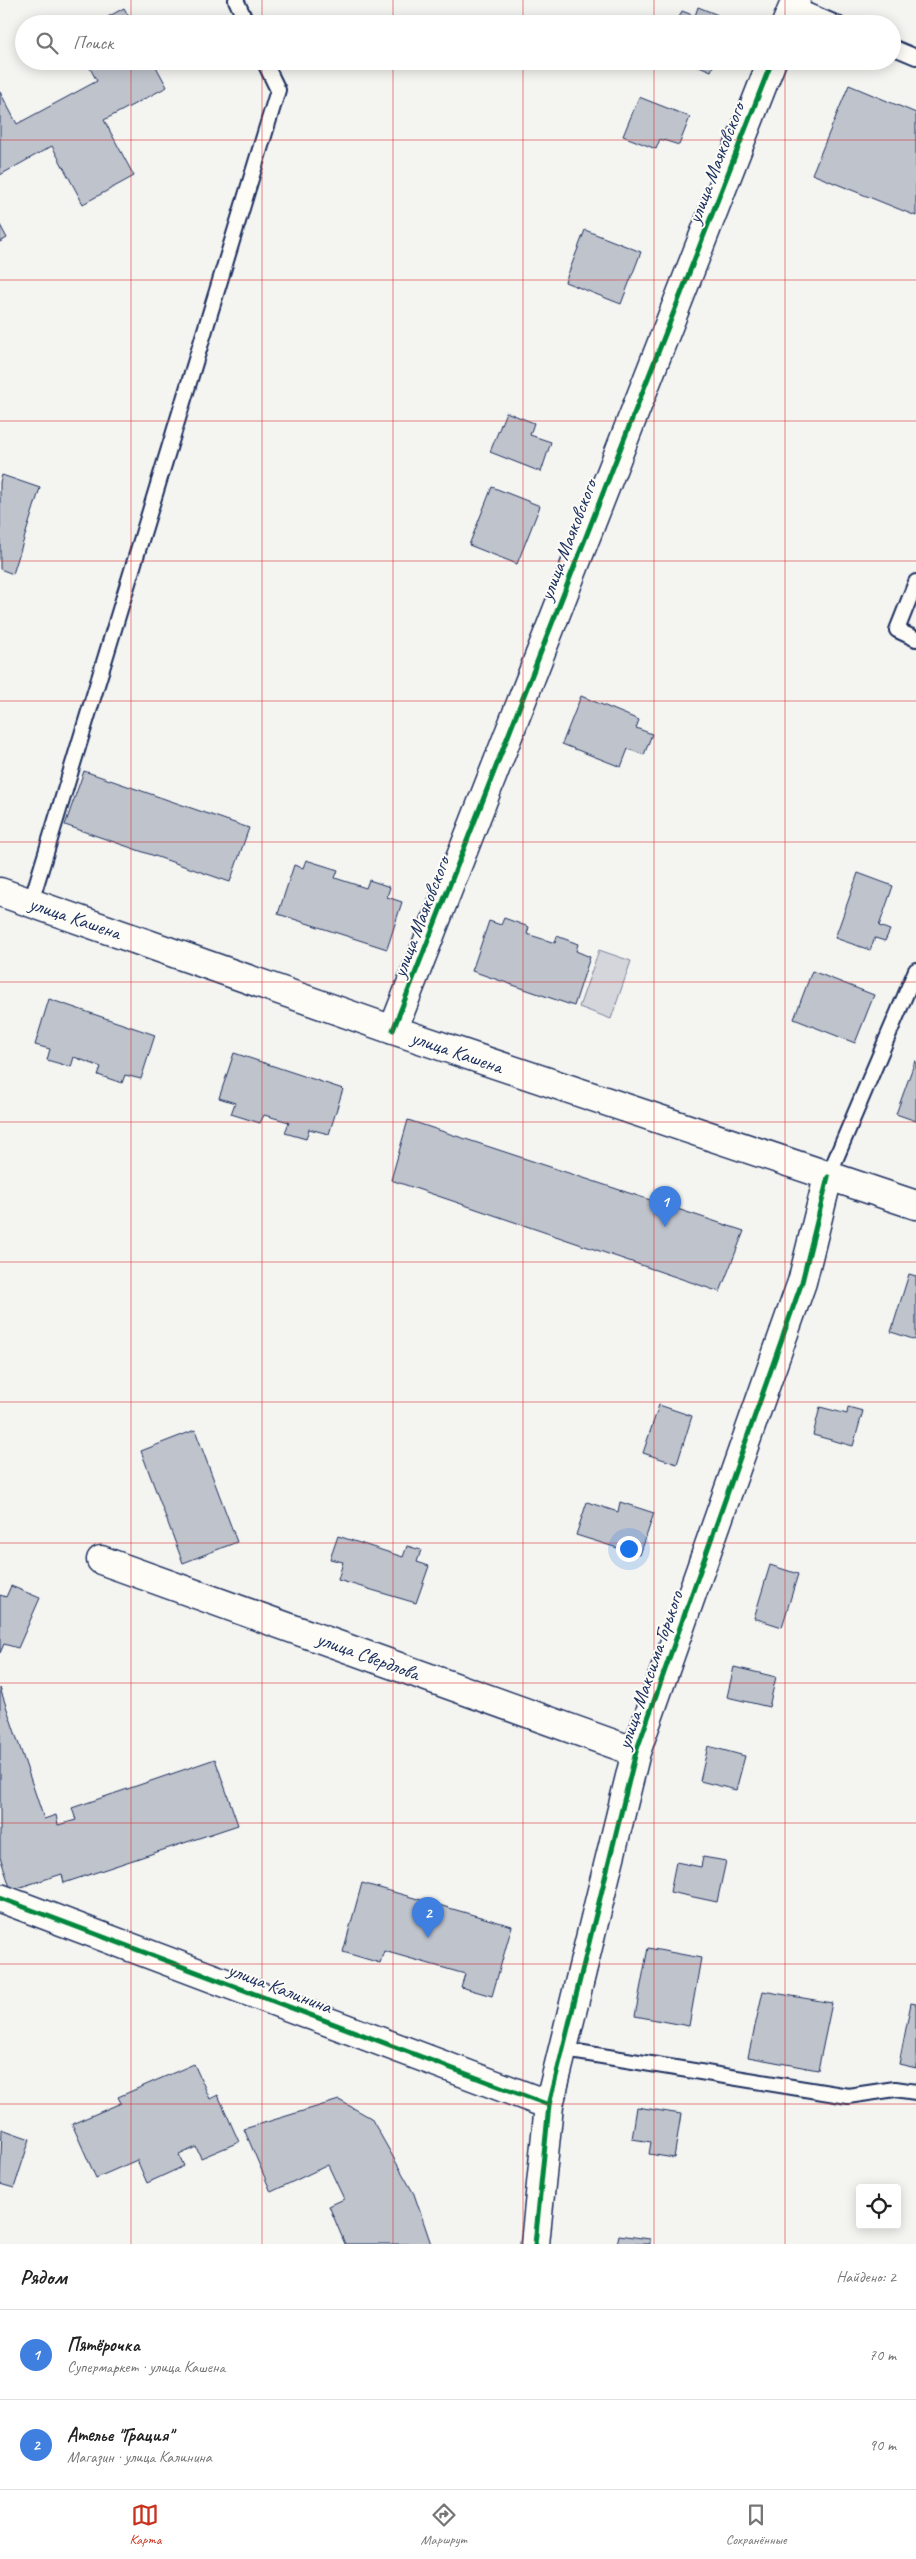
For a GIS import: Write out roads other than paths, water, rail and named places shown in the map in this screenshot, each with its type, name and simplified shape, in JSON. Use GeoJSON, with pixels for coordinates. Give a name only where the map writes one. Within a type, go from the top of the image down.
{"type":"FeatureCollection","features":[{"type":"Feature","properties":{"kind":"street","name":"улица Маяковского"},"geometry":{"type":"LineString","coordinates":[[393,1030],[768,70]]}},
{"type":"Feature","properties":{"kind":"street","name":"улица Кашена"},"geometry":{"type":"LineString","coordinates":[[0,892],[393,1030],[828,1177],[916,1204]]}},
{"type":"Feature","properties":{"kind":"street","name":"улица Максима Горького"},"geometry":{"type":"LineString","coordinates":[[535,2244],[549,2105],[565,2050],[636,1752],[802,1282],[828,1177]]}},
{"type":"Feature","properties":{"kind":"street","name":"улица Свердлова"},"geometry":{"type":"LineString","coordinates":[[101,1560],[636,1752]]}},
{"type":"Feature","properties":{"kind":"street","name":"улица Калинина"},"geometry":{"type":"LineString","coordinates":[[0,1898],[549,2105]]}},
{"type":"Feature","properties":{"kind":"lane"},"geometry":{"type":"LineString","coordinates":[[236,0],[243,15]]}},
{"type":"Feature","properties":{"kind":"lane"},"geometry":{"type":"LineString","coordinates":[[792,10],[808,15]]}},
{"type":"Feature","properties":{"kind":"lane"},"geometry":{"type":"LineString","coordinates":[[901,51],[916,57]]}},
{"type":"Feature","properties":{"kind":"lane"},"geometry":{"type":"LineString","coordinates":[[31,902],[278,90],[268,70]]}},
{"type":"Feature","properties":{"kind":"lane"},"geometry":{"type":"LineString","coordinates":[[916,582],[897,630],[916,639]]}},
{"type":"Feature","properties":{"kind":"lane","name":"улица Максима Горького"},"geometry":{"type":"LineString","coordinates":[[828,1177],[916,970]]}},
{"type":"Feature","properties":{"kind":"lane"},"geometry":{"type":"LineString","coordinates":[[565,2050],[848,2096],[895,2089],[916,2092]]}},
{"type":"Feature","properties":{"kind":"place","name":"Пятёрочка"},"geometry":{"type":"Point","coordinates":[665,1227]}},
{"type":"Feature","properties":{"kind":"place","name":"Ателье \"Грация\""},"geometry":{"type":"Point","coordinates":[428,1938]}}]}
